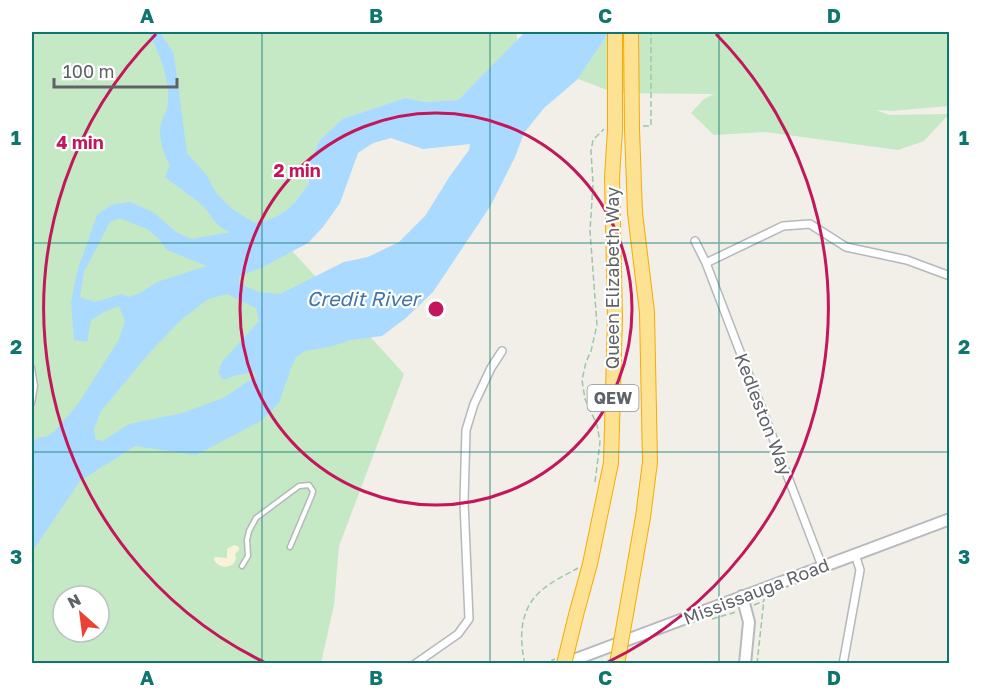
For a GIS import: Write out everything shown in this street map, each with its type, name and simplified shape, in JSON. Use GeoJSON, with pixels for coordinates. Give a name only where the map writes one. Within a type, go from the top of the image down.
{"type":"FeatureCollection","features":[{"type":"Feature","properties":{"kind":"highway","name":"Queen Elizabeth Way"},"geometry":{"type":"LineString","coordinates":[[563,663],[590,564],[611,463],[615,317],[611,129],[615,32]]}},
{"type":"Feature","properties":{"kind":"highway","name":"Queen Elizabeth Way"},"geometry":{"type":"LineString","coordinates":[[617,663],[643,517],[650,462],[647,312],[635,213],[636,127],[631,32]]}},
{"type":"Feature","properties":{"kind":"main road","name":"Mississauga Road"},"geometry":{"type":"LineString","coordinates":[[563,663],[950,519]]}},
{"type":"Feature","properties":{"kind":"main road"},"geometry":{"type":"LineString","coordinates":[[742,596],[749,622],[745,663]]}},
{"type":"Feature","properties":{"kind":"street"},"geometry":{"type":"LineString","coordinates":[[706,263],[783,226],[810,224],[846,247],[907,260],[950,276]]}},
{"type":"Feature","properties":{"kind":"street","name":"Kedleston Way"},"geometry":{"type":"LineString","coordinates":[[695,241],[706,263],[822,566]]}},
{"type":"Feature","properties":{"kind":"street"},"geometry":{"type":"LineString","coordinates":[[415,663],[458,634],[469,619],[464,502],[466,430],[474,404],[502,351]]}},
{"type":"Feature","properties":{"kind":"street"},"geometry":{"type":"LineString","coordinates":[[843,663],[860,570],[855,554]]}},
{"type":"Feature","properties":{"kind":"lane"},"geometry":{"type":"LineString","coordinates":[[32,368],[35,386],[32,403]]}},
{"type":"Feature","properties":{"kind":"lane"},"geometry":{"type":"LineString","coordinates":[[242,566],[248,556],[249,531],[256,518],[298,486],[309,485],[313,491],[312,495],[290,547]]}},
{"type":"Feature","properties":{"kind":"path"},"geometry":{"type":"LineString","coordinates":[[636,127],[651,126],[651,32]]}},
{"type":"Feature","properties":{"kind":"path"},"geometry":{"type":"LineString","coordinates":[[595,485],[600,442],[597,424],[585,399],[582,380],[597,325],[590,231],[593,184],[591,151],[593,140],[599,131],[611,129]]}},
{"type":"Feature","properties":{"kind":"path"},"geometry":{"type":"LineString","coordinates":[[525,663],[521,632],[523,620],[533,600],[542,590],[578,568]]}},
{"type":"Feature","properties":{"kind":"path"},"geometry":{"type":"LineString","coordinates":[[757,663],[764,600],[759,603]]}},
{"type":"Feature","properties":{"kind":"green space"},"geometry":{"type":"Polygon","coordinates":[[[32,32],[152,32],[177,79],[174,54],[154,32],[517,32],[517,41],[458,100],[426,102],[405,98],[342,119],[320,140],[308,166],[309,183],[300,195],[279,216],[265,221],[404,374],[339,546],[334,605],[321,663],[32,663],[32,32]]]}},
{"type":"Feature","properties":{"kind":"green space"},"geometry":{"type":"Polygon","coordinates":[[[609,32],[949,32],[949,106],[891,111],[876,110],[889,115],[949,114],[924,141],[898,150],[766,132],[714,135],[691,113],[704,99],[714,94],[615,93],[578,79],[609,32]]]}},
{"type":"Feature","properties":{"kind":"sand"},"geometry":{"type":"Polygon","coordinates":[[[234,545],[239,547],[239,550],[235,554],[236,559],[233,564],[220,566],[214,560],[215,557],[227,558],[227,549],[234,545]]]}},
{"type":"Feature","properties":{"kind":"water","name":"Credit River"},"geometry":{"type":"Polygon","coordinates":[[[149,32],[160,32],[174,54],[187,153],[205,173],[217,194],[232,209],[255,223],[274,218],[298,199],[309,183],[308,166],[320,140],[342,119],[405,98],[426,102],[458,100],[525,32],[609,32],[578,79],[544,108],[524,133],[515,157],[491,205],[433,292],[406,318],[382,336],[350,340],[305,351],[296,357],[279,403],[261,421],[196,455],[135,446],[80,481],[32,552],[32,507],[35,480],[32,476],[32,444],[38,437],[46,437],[55,431],[78,404],[118,341],[125,322],[119,306],[91,320],[87,342],[74,340],[71,302],[77,272],[97,215],[111,205],[130,202],[153,212],[176,232],[191,239],[231,232],[219,225],[200,203],[165,177],[170,165],[163,150],[160,131],[168,105],[167,84],[163,66],[149,32]],[[391,138],[373,143],[358,153],[340,203],[308,243],[261,268],[239,276],[239,283],[258,292],[280,294],[344,262],[368,257],[399,242],[425,216],[469,150],[470,144],[423,149],[391,138]],[[120,218],[110,222],[84,272],[80,297],[95,302],[122,294],[129,297],[157,282],[207,266],[167,250],[147,229],[120,218]],[[227,294],[208,299],[180,321],[151,351],[101,411],[94,429],[95,439],[103,441],[129,424],[183,413],[225,397],[256,376],[254,372],[223,380],[218,373],[222,362],[259,321],[256,308],[227,294]]]}}]}
